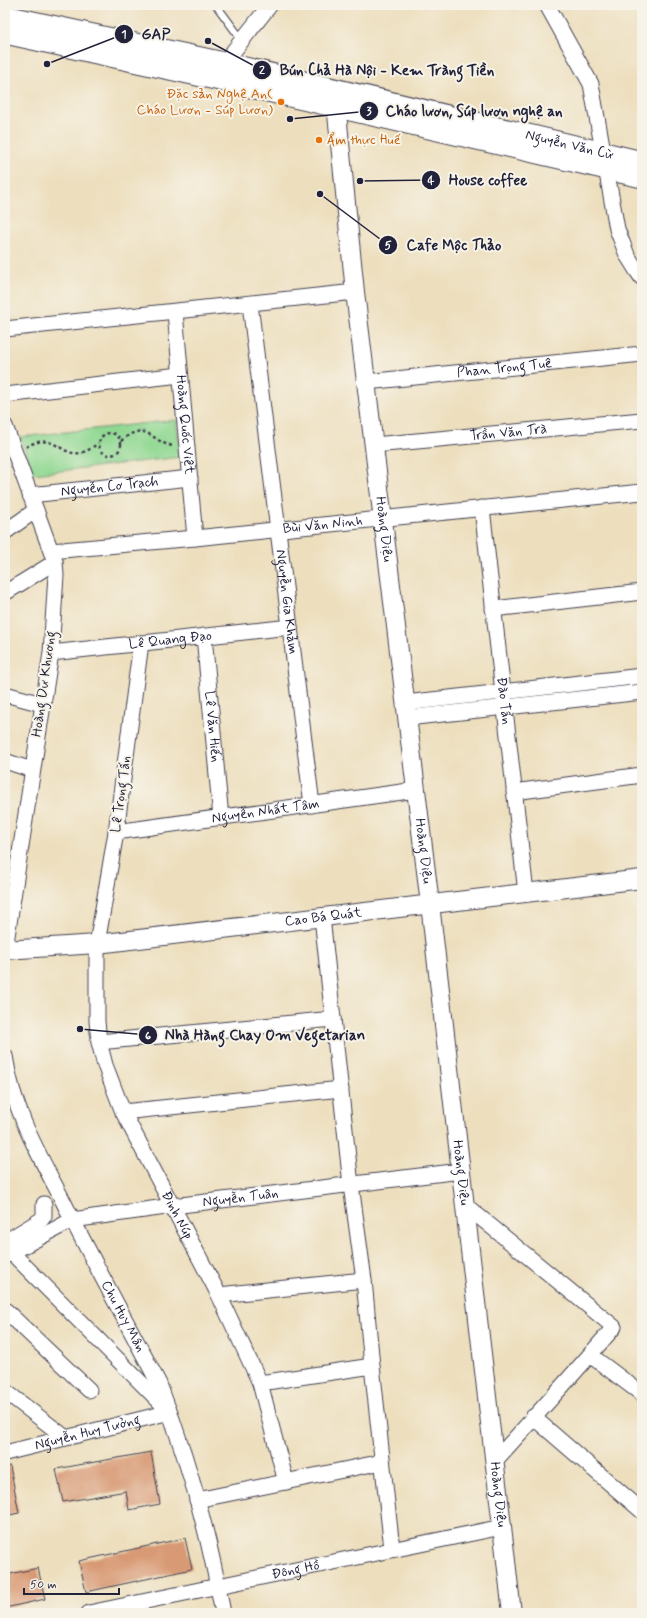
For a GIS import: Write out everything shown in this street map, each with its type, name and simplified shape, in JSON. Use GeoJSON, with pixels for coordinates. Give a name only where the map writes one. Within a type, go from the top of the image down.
{"type":"FeatureCollection","features":[{"type":"Feature","properties":{"kind":"main road","name":"Nguyễn Văn Cừ"},"geometry":{"type":"LineString","coordinates":[[5,16],[222,71],[605,161],[642,177]]}},
{"type":"Feature","properties":{"kind":"main road","name":"Nguyễn Văn Cừ"},"geometry":{"type":"LineString","coordinates":[[5,33],[222,71]]}},
{"type":"Feature","properties":{"kind":"main road","name":"Nguyễn Văn Cừ"},"geometry":{"type":"LineString","coordinates":[[605,161],[642,162]]}},
{"type":"Feature","properties":{"kind":"street"},"geometry":{"type":"LineString","coordinates":[[222,71],[242,40],[270,5]]}},
{"type":"Feature","properties":{"kind":"street"},"geometry":{"type":"LineString","coordinates":[[547,5],[591,84],[617,229],[627,255],[642,278]]}},
{"type":"Feature","properties":{"kind":"street","name":"Hoàng Diệu"},"geometry":{"type":"LineString","coordinates":[[335,98],[355,292],[430,904],[512,1613]]}},
{"type":"Feature","properties":{"kind":"street"},"geometry":{"type":"LineString","coordinates":[[5,329],[355,292]]}},
{"type":"Feature","properties":{"kind":"street","name":"Nguyễn Gia Khảm"},"geometry":{"type":"LineString","coordinates":[[250,304],[312,805]]}},
{"type":"Feature","properties":{"kind":"street","name":"Hoàng Quốc Việt"},"geometry":{"type":"LineString","coordinates":[[175,312],[195,538]]}},
{"type":"Feature","properties":{"kind":"street","name":"Phan Trọng Tuệ"},"geometry":{"type":"LineString","coordinates":[[366,382],[642,354]]}},
{"type":"Feature","properties":{"kind":"street"},"geometry":{"type":"LineString","coordinates":[[5,395],[180,375]]}},
{"type":"Feature","properties":{"kind":"street","name":"Trần Văn Trà"},"geometry":{"type":"LineString","coordinates":[[374,445],[642,420]]}},
{"type":"Feature","properties":{"kind":"street","name":"Hoàng Dư Khương"},"geometry":{"type":"LineString","coordinates":[[5,426],[11,452],[36,510],[53,557],[56,574],[51,653],[5,950]]}},
{"type":"Feature","properties":{"kind":"street","name":"Nguyễn Cơ Trạch"},"geometry":{"type":"LineString","coordinates":[[30,495],[190,478]]}},
{"type":"Feature","properties":{"kind":"street","name":"Bùi Văn Ninh"},"geometry":{"type":"LineString","coordinates":[[53,557],[195,538],[642,492]]}},
{"type":"Feature","properties":{"kind":"street","name":"Đào Tấn"},"geometry":{"type":"LineString","coordinates":[[482,508],[526,893]]}},
{"type":"Feature","properties":{"kind":"street"},"geometry":{"type":"LineString","coordinates":[[5,532],[36,510]]}},
{"type":"Feature","properties":{"kind":"street"},"geometry":{"type":"LineString","coordinates":[[5,593],[53,557]]}},
{"type":"Feature","properties":{"kind":"street"},"geometry":{"type":"LineString","coordinates":[[493,609],[642,592]]}},
{"type":"Feature","properties":{"kind":"street","name":"Lê Quang Đạo"},"geometry":{"type":"LineString","coordinates":[[51,653],[290,627]]}},
{"type":"Feature","properties":{"kind":"street","name":"Lê Văn Hiến"},"geometry":{"type":"LineString","coordinates":[[204,636],[221,818]]}},
{"type":"Feature","properties":{"kind":"street","name":"Lê Trọng Tấn"},"geometry":{"type":"LineString","coordinates":[[97,944],[116,832],[141,643]]}},
{"type":"Feature","properties":{"kind":"street"},"geometry":{"type":"LineString","coordinates":[[406,710],[503,692],[642,676]]}},
{"type":"Feature","properties":{"kind":"street"},"geometry":{"type":"LineString","coordinates":[[406,710],[505,707],[642,692]]}},
{"type":"Feature","properties":{"kind":"street"},"geometry":{"type":"LineString","coordinates":[[5,694],[42,704]]}},
{"type":"Feature","properties":{"kind":"street"},"geometry":{"type":"LineString","coordinates":[[5,761],[32,770]]}},
{"type":"Feature","properties":{"kind":"street"},"geometry":{"type":"LineString","coordinates":[[514,792],[642,775]]}},
{"type":"Feature","properties":{"kind":"street","name":"Nguyễn Nhất Tâm"},"geometry":{"type":"LineString","coordinates":[[116,832],[416,790]]}},
{"type":"Feature","properties":{"kind":"street","name":"Cao Bá Quát"},"geometry":{"type":"LineString","coordinates":[[5,950],[97,944],[642,879]]}},
{"type":"Feature","properties":{"kind":"street"},"geometry":{"type":"LineString","coordinates":[[322,917],[351,1184],[364,1280],[392,1549]]}},
{"type":"Feature","properties":{"kind":"street","name":"Đinh Núp"},"geometry":{"type":"LineString","coordinates":[[97,944],[97,1021],[99,1042],[105,1065],[123,1112],[219,1295],[260,1384],[286,1482]]}},
{"type":"Feature","properties":{"kind":"street"},"geometry":{"type":"LineString","coordinates":[[99,1042],[333,1019]]}},
{"type":"Feature","properties":{"kind":"street","name":"Chu Huy Mân"},"geometry":{"type":"LineString","coordinates":[[5,1061],[10,1085],[12,1112],[24,1124],[72,1220],[159,1384],[180,1437],[197,1500],[223,1613]]}},
{"type":"Feature","properties":{"kind":"street"},"geometry":{"type":"LineString","coordinates":[[123,1112],[341,1089]]}},
{"type":"Feature","properties":{"kind":"street","name":"Nguyễn Tuân"},"geometry":{"type":"LineString","coordinates":[[7,1250],[72,1220],[351,1184],[461,1172]]}},
{"type":"Feature","properties":{"kind":"street"},"geometry":{"type":"LineString","coordinates":[[44,1204],[44,1216],[41,1220],[7,1250],[170,1412]]}},
{"type":"Feature","properties":{"kind":"street"},"geometry":{"type":"LineString","coordinates":[[465,1205],[614,1327],[494,1462]]}},
{"type":"Feature","properties":{"kind":"street"},"geometry":{"type":"LineString","coordinates":[[219,1295],[364,1280]]}},
{"type":"Feature","properties":{"kind":"street"},"geometry":{"type":"LineString","coordinates":[[5,1310],[89,1390]]}},
{"type":"Feature","properties":{"kind":"street"},"geometry":{"type":"LineString","coordinates":[[590,1355],[642,1394]]}},
{"type":"Feature","properties":{"kind":"street"},"geometry":{"type":"LineString","coordinates":[[260,1384],[372,1366]]}},
{"type":"Feature","properties":{"kind":"street"},"geometry":{"type":"LineString","coordinates":[[5,1391],[66,1438]]}},
{"type":"Feature","properties":{"kind":"street","name":"Nguyễn Huy Tưởng"},"geometry":{"type":"LineString","coordinates":[[5,1453],[170,1412]]}},
{"type":"Feature","properties":{"kind":"street"},"geometry":{"type":"LineString","coordinates":[[534,1417],[642,1511]]}},
{"type":"Feature","properties":{"kind":"street"},"geometry":{"type":"LineString","coordinates":[[197,1500],[382,1462]]}},
{"type":"Feature","properties":{"kind":"street","name":"Đông Hồ"},"geometry":{"type":"LineString","coordinates":[[90,1613],[502,1526]]}},
{"type":"Feature","properties":{"kind":"lane"},"geometry":{"type":"LineString","coordinates":[[216,5],[242,40]]}},
{"type":"Feature","properties":{"kind":"path"},"geometry":{"type":"LineString","coordinates":[[98,443],[101,452],[111,455],[115,454],[120,449],[121,441],[132,433],[146,432],[172,446],[176,446],[186,439]]}},
{"type":"Feature","properties":{"kind":"path"},"geometry":{"type":"LineString","coordinates":[[11,452],[38,441],[46,441],[75,454],[86,452],[98,443],[102,435],[109,433],[116,435],[121,441]]}},
{"type":"Feature","properties":{"kind":"green space"},"geometry":{"type":"Polygon","coordinates":[[[176,420],[181,457],[34,474],[20,437],[176,420]]]}},
{"type":"Feature","properties":{"kind":"building"},"geometry":{"type":"Polygon","coordinates":[[[151,1452],[160,1504],[129,1510],[126,1491],[63,1502],[56,1469],[151,1452]]]}},
{"type":"Feature","properties":{"kind":"building"},"geometry":{"type":"Polygon","coordinates":[[[10,1466],[19,1513],[5,1516],[5,1467],[10,1466]]]}},
{"type":"Feature","properties":{"kind":"building"},"geometry":{"type":"Polygon","coordinates":[[[185,1538],[192,1569],[86,1592],[79,1561],[185,1538]]]}},
{"type":"Feature","properties":{"kind":"building"},"geometry":{"type":"Polygon","coordinates":[[[38,1568],[45,1599],[5,1608],[5,1575],[38,1568]]]}},
{"type":"Feature","properties":{"kind":"place","name":"Bún Chả Hà Nội - Kem Tràng Tiền"},"geometry":{"type":"Point","coordinates":[208,41]}},
{"type":"Feature","properties":{"kind":"place","name":"GAP"},"geometry":{"type":"Point","coordinates":[47,64]}},
{"type":"Feature","properties":{"kind":"place","name":"Đặc sản Nghệ An( Cháo Lươn - Súp Lươn)"},"geometry":{"type":"Point","coordinates":[281,102]}},
{"type":"Feature","properties":{"kind":"place","name":"Cháo lươn, Súp lươn nghệ an"},"geometry":{"type":"Point","coordinates":[290,119]}},
{"type":"Feature","properties":{"kind":"place","name":"Ẩm thực Huế"},"geometry":{"type":"Point","coordinates":[319,140]}},
{"type":"Feature","properties":{"kind":"place","name":"House coffee"},"geometry":{"type":"Point","coordinates":[360,181]}},
{"type":"Feature","properties":{"kind":"place","name":"Cafe Mộc Thảo"},"geometry":{"type":"Point","coordinates":[320,194]}},
{"type":"Feature","properties":{"kind":"place","name":"Nhà Hàng Chay Om Vegetarian"},"geometry":{"type":"Point","coordinates":[80,1029]}}]}
